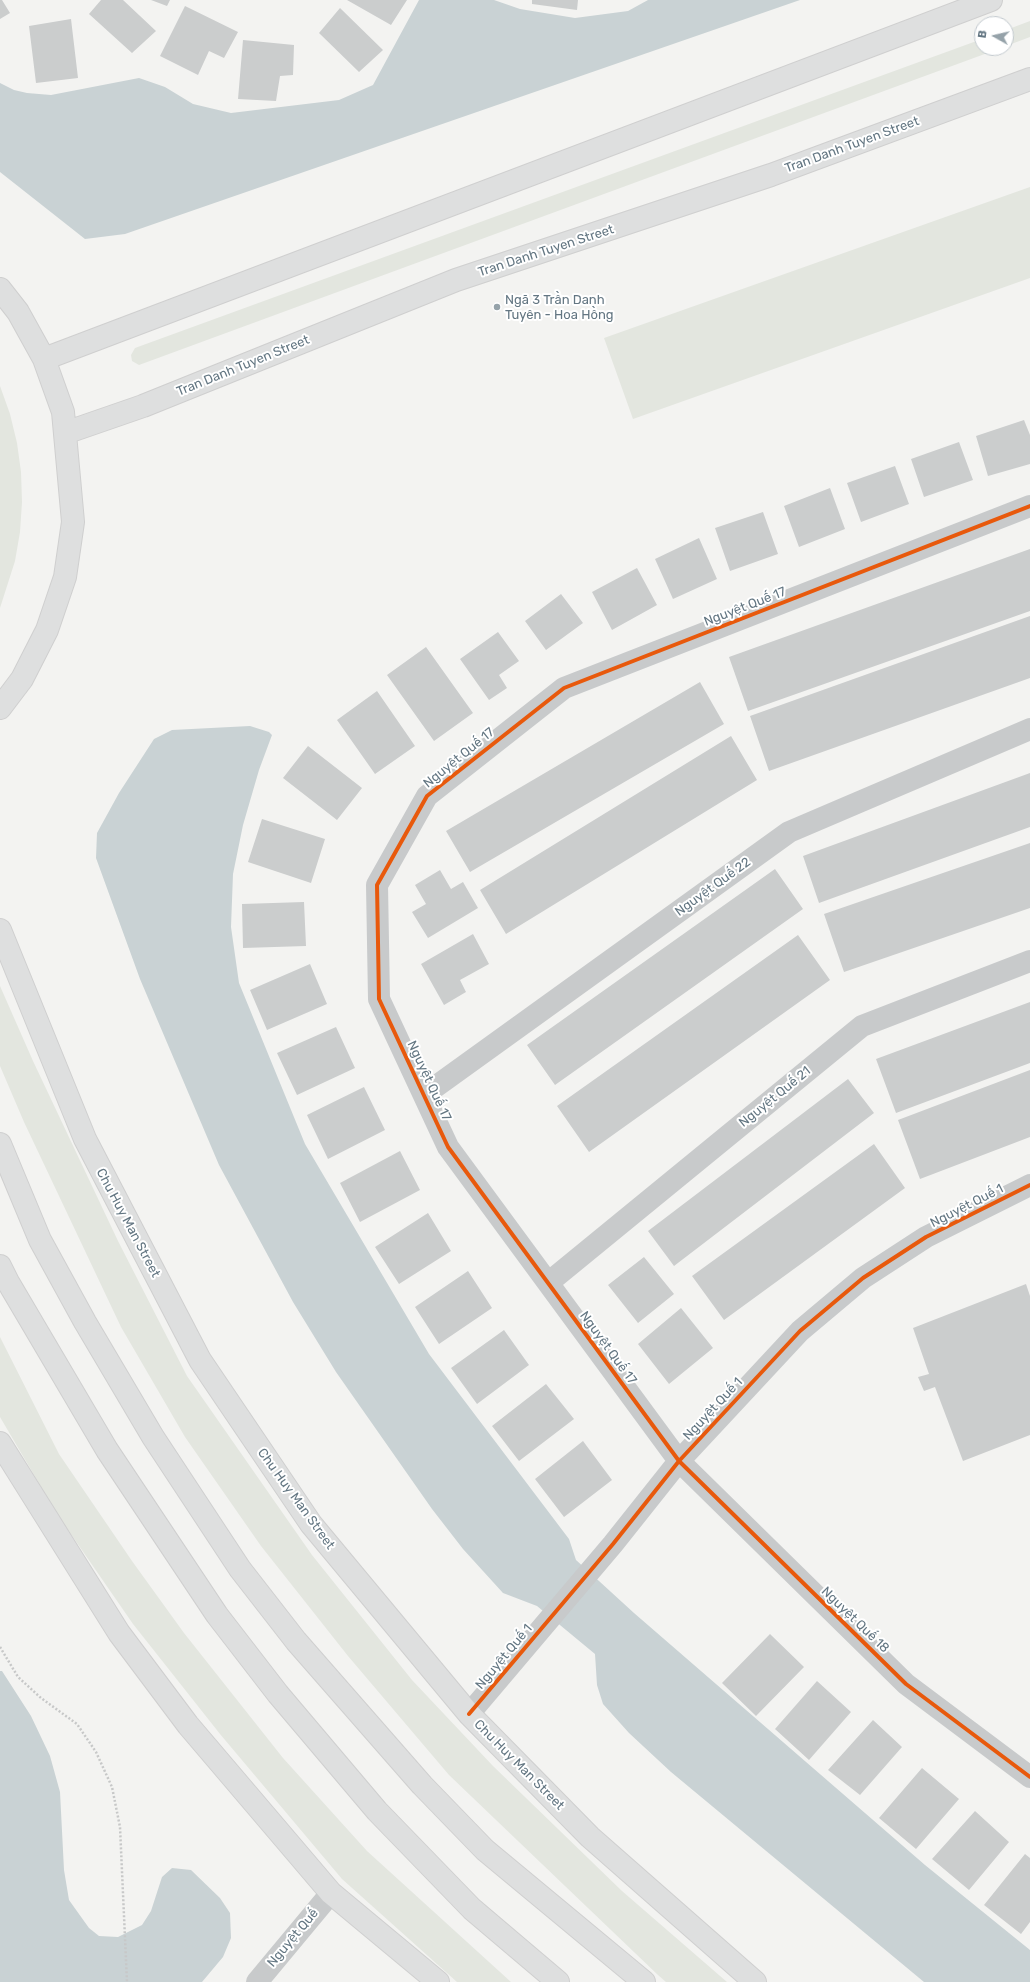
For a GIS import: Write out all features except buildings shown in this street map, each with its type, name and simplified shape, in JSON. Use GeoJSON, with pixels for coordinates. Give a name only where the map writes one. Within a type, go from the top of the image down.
{"type":"FeatureCollection","features":[{"type":"Feature","properties":{"kind":"main road"},"geometry":{"type":"LineString","coordinates":[[44,359],[991,0]]}},
{"type":"Feature","properties":{"kind":"main road","name":"Tran Danh Tuyen Street"},"geometry":{"type":"LineString","coordinates":[[66,433],[143,406],[456,280],[771,176],[1030,79]]}},
{"type":"Feature","properties":{"kind":"main road"},"geometry":{"type":"LineString","coordinates":[[0,289],[18,312],[44,359],[63,412],[73,522],[65,577],[47,630],[22,679],[0,708]]}},
{"type":"Feature","properties":{"kind":"main road","name":"Chu Huy Man Street"},"geometry":{"type":"LineString","coordinates":[[0,930],[85,1139],[200,1360],[311,1524],[469,1714],[590,1836],[755,1982]]}},
{"type":"Feature","properties":{"kind":"main road"},"geometry":{"type":"LineString","coordinates":[[0,1144],[40,1240],[85,1322],[153,1437],[240,1569],[296,1641],[422,1785],[485,1850],[644,1982]]}},
{"type":"Feature","properties":{"kind":"main road"},"geometry":{"type":"LineString","coordinates":[[0,1266],[106,1450],[217,1615],[254,1664],[377,1811],[472,1910],[558,1982]]}},
{"type":"Feature","properties":{"kind":"main road"},"geometry":{"type":"LineString","coordinates":[[0,1443],[119,1633],[188,1725],[331,1893],[438,1982]]}},
{"type":"Feature","properties":{"kind":"street","name":"Nguyệt Quế 17"},"geometry":{"type":"LineString","coordinates":[[679,1462],[448,1147],[379,999],[377,885],[427,796],[564,688],[1030,506]]}},
{"type":"Feature","properties":{"kind":"street","name":"Nguyệt Quế 22"},"geometry":{"type":"LineString","coordinates":[[424,1095],[789,832],[1030,729]]}},
{"type":"Feature","properties":{"kind":"street","name":"Nguyệt Quế 21"},"geometry":{"type":"LineString","coordinates":[[548,1283],[862,1026],[1030,961]]}},
{"type":"Feature","properties":{"kind":"street","name":"Nguyệt Quế 1"},"geometry":{"type":"LineString","coordinates":[[469,1714],[613,1544],[679,1462],[800,1331],[863,1278],[926,1237],[1030,1186]]}},
{"type":"Feature","properties":{"kind":"street","name":"Nguyệt Quế 18"},"geometry":{"type":"LineString","coordinates":[[679,1462],[906,1684],[1030,1777]]}},
{"type":"Feature","properties":{"kind":"street","name":"Nguyệt Quế"},"geometry":{"type":"LineString","coordinates":[[256,1982],[331,1893]]}},
{"type":"Feature","properties":{"kind":"path"},"geometry":{"type":"LineString","coordinates":[[0,1647],[18,1677],[41,1698],[77,1724],[96,1752],[112,1787],[120,1827],[127,1982]]}},
{"type":"Feature","properties":{"kind":"shaded area"},"geometry":{"type":"Polygon","coordinates":[[[419,0],[494,0],[520,9],[575,18],[628,11],[648,0],[800,0],[125,234],[85,239],[0,172],[0,83],[14,90],[27,93],[51,95],[139,78],[165,87],[193,104],[231,113],[339,100],[373,85],[419,0]]]}},
{"type":"Feature","properties":{"kind":"shaded area"},"geometry":{"type":"Polygon","coordinates":[[[1030,21],[1030,37],[1014,43],[1014,27],[1030,21]]]}},
{"type":"Feature","properties":{"kind":"shaded area"},"geometry":{"type":"Polygon","coordinates":[[[974,42],[974,56],[979,56],[139,365],[132,361],[131,355],[135,348],[974,42]]]}},
{"type":"Feature","properties":{"kind":"shaded area"},"geometry":{"type":"Polygon","coordinates":[[[1030,187],[1030,278],[633,419],[604,338],[1030,187]]]}},
{"type":"Feature","properties":{"kind":"shaded area"},"geometry":{"type":"Polygon","coordinates":[[[0,386],[10,414],[17,443],[21,472],[22,502],[20,532],[15,561],[0,608],[0,386]]]}},
{"type":"Feature","properties":{"kind":"shaded area"},"geometry":{"type":"Polygon","coordinates":[[[250,726],[269,732],[272,735],[259,770],[243,825],[233,874],[231,927],[239,983],[305,1144],[429,1354],[569,1539],[576,1560],[634,1613],[925,1865],[1030,1950],[1030,1982],[924,1982],[671,1772],[629,1733],[603,1704],[597,1685],[595,1654],[537,1606],[503,1593],[463,1549],[432,1509],[336,1372],[293,1302],[219,1165],[140,979],[96,858],[97,833],[119,793],[154,739],[172,730],[250,726]]]}},
{"type":"Feature","properties":{"kind":"shaded area"},"geometry":{"type":"Polygon","coordinates":[[[0,986],[33,1061],[118,1241],[187,1376],[312,1555],[412,1680],[493,1766],[622,1891],[727,1982],[666,1982],[658,1975],[449,1775],[348,1656],[261,1546],[185,1437],[121,1327],[24,1122],[0,1066],[0,986]]]}},
{"type":"Feature","properties":{"kind":"shaded area"},"geometry":{"type":"Polygon","coordinates":[[[0,1337],[59,1454],[132,1561],[184,1633],[283,1758],[367,1851],[511,1982],[457,1982],[342,1879],[220,1734],[133,1624],[57,1514],[0,1417],[0,1337]]]}},
{"type":"Feature","properties":{"kind":"shaded area"},"geometry":{"type":"Polygon","coordinates":[[[0,1671],[2,1671],[31,1716],[50,1756],[60,1792],[64,1870],[69,1900],[89,1928],[99,1936],[118,1937],[142,1925],[151,1911],[162,1877],[172,1868],[191,1870],[220,1898],[230,1913],[231,1938],[223,1957],[202,1982],[0,1982],[0,1671]]]}},
{"type":"Feature","properties":{"kind":"cycle path"},"geometry":{"type":"LineString","coordinates":[[1030,506],[564,688],[427,796],[377,885],[379,999],[448,1147],[679,1461],[906,1684],[1030,1777]]}},
{"type":"Feature","properties":{"kind":"cycle path"},"geometry":{"type":"LineString","coordinates":[[469,1714],[613,1544],[679,1461],[800,1331],[863,1278],[926,1237],[1030,1185]]}},
{"type":"Feature","properties":{"kind":"place","name":"Ngã 3 Trần Danh Tuyên - Hoa Hồng"},"geometry":{"type":"Point","coordinates":[497,307]}}]}
